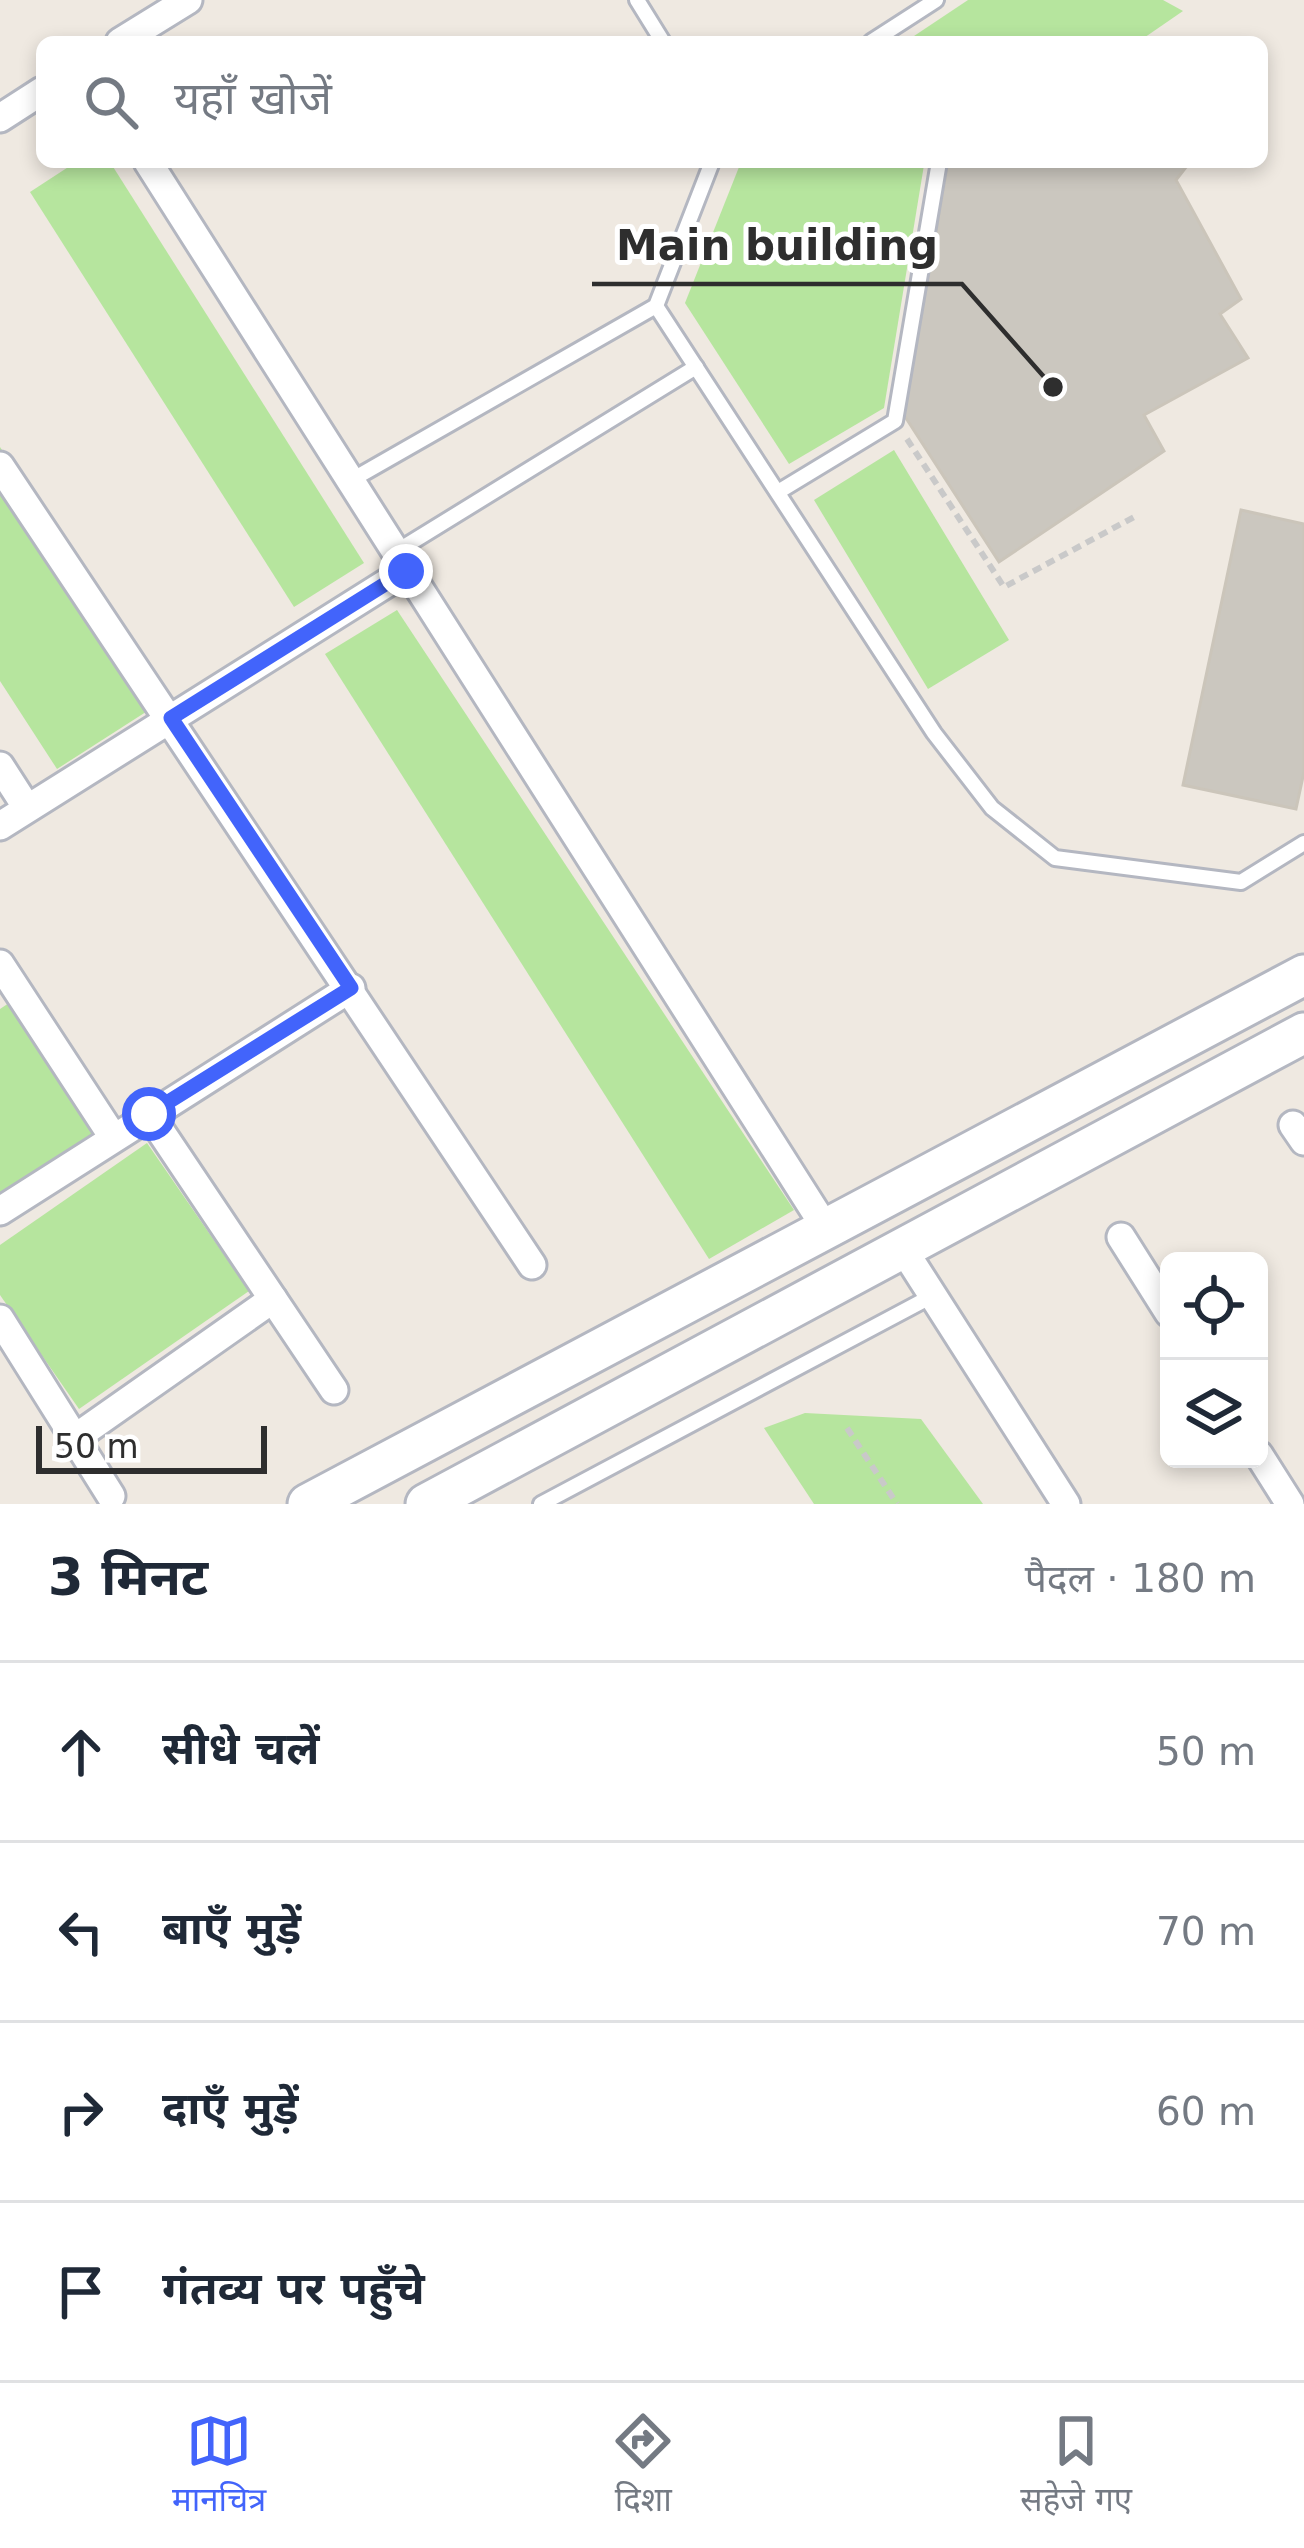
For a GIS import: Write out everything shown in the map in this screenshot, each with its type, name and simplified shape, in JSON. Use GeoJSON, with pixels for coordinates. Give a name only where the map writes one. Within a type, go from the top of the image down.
{"type":"FeatureCollection","features":[{"type":"Feature","properties":{"kind":"main road"},"geometry":{"type":"LineString","coordinates":[[308,1504],[1304,975]]}},
{"type":"Feature","properties":{"kind":"main road"},"geometry":{"type":"LineString","coordinates":[[426,1504],[1304,1034]]}},
{"type":"Feature","properties":{"kind":"street"},"geometry":{"type":"LineString","coordinates":[[130,36],[188,0]]}},
{"type":"Feature","properties":{"kind":"street"},"geometry":{"type":"LineString","coordinates":[[0,118],[36,95]]}},
{"type":"Feature","properties":{"kind":"street"},"geometry":{"type":"LineString","coordinates":[[152,168],[825,1227]]}},
{"type":"Feature","properties":{"kind":"street"},"geometry":{"type":"LineString","coordinates":[[0,466],[532,1265]]}},
{"type":"Feature","properties":{"kind":"street"},"geometry":{"type":"LineString","coordinates":[[0,826],[171,718],[399,562]]}},
{"type":"Feature","properties":{"kind":"street"},"geometry":{"type":"LineString","coordinates":[[0,766],[27,808]]}},
{"type":"Feature","properties":{"kind":"street"},"geometry":{"type":"LineString","coordinates":[[5,981],[113,1137]]}},
{"type":"Feature","properties":{"kind":"street"},"geometry":{"type":"LineString","coordinates":[[0,1210],[351,988]]}},
{"type":"Feature","properties":{"kind":"street"},"geometry":{"type":"LineString","coordinates":[[149,1114],[334,1390]]}},
{"type":"Feature","properties":{"kind":"street"},"geometry":{"type":"LineString","coordinates":[[1121,1238],[1160,1299]]}},
{"type":"Feature","properties":{"kind":"street"},"geometry":{"type":"LineString","coordinates":[[903,1250],[1066,1504]]}},
{"type":"Feature","properties":{"kind":"street"},"geometry":{"type":"LineString","coordinates":[[75,1438],[273,1299]]}},
{"type":"Feature","properties":{"kind":"street"},"geometry":{"type":"LineString","coordinates":[[0,1319],[111,1496]]}},
{"type":"Feature","properties":{"kind":"street"},"geometry":{"type":"LineString","coordinates":[[1267,1468],[1290,1504]]}},
{"type":"Feature","properties":{"kind":"lane"},"geometry":{"type":"LineString","coordinates":[[638,0],[659,36]]}},
{"type":"Feature","properties":{"kind":"lane"},"geometry":{"type":"LineString","coordinates":[[882,36],[936,0]]}},
{"type":"Feature","properties":{"kind":"lane"},"geometry":{"type":"LineString","coordinates":[[348,482],[656,306],[710,168]]}},
{"type":"Feature","properties":{"kind":"lane"},"geometry":{"type":"LineString","coordinates":[[778,493],[896,421],[938,168]]}},
{"type":"Feature","properties":{"kind":"lane"},"geometry":{"type":"LineString","coordinates":[[656,306],[934,733],[992,808],[1055,857],[1241,882],[1304,843]]}},
{"type":"Feature","properties":{"kind":"lane"},"geometry":{"type":"LineString","coordinates":[[399,562],[696,367]]}},
{"type":"Feature","properties":{"kind":"lane"},"geometry":{"type":"LineString","coordinates":[[542,1504],[932,1296]]}},
{"type":"Feature","properties":{"kind":"path"},"geometry":{"type":"LineString","coordinates":[[896,421],[1004,587],[1136,516]]}},
{"type":"Feature","properties":{"kind":"path"},"geometry":{"type":"LineString","coordinates":[[847,1428],[897,1504]]}},
{"type":"Feature","properties":{"kind":"green space"},"geometry":{"type":"Polygon","coordinates":[[[968,0],[1163,0],[1183,11],[1147,36],[914,36],[968,0]]]}},
{"type":"Feature","properties":{"kind":"green space"},"geometry":{"type":"Polygon","coordinates":[[[67,168],[114,168],[364,563],[294,607],[30,192],[67,168]]]}},
{"type":"Feature","properties":{"kind":"green space"},"geometry":{"type":"Polygon","coordinates":[[[739,168],[924,168],[884,408],[789,464],[685,303],[739,168]]]}},
{"type":"Feature","properties":{"kind":"green space"},"geometry":{"type":"Polygon","coordinates":[[[0,447],[163,701],[57,769],[0,681],[0,447]]]}},
{"type":"Feature","properties":{"kind":"green space"},"geometry":{"type":"Polygon","coordinates":[[[894,450],[1009,640],[928,689],[814,500],[894,450]]]}},
{"type":"Feature","properties":{"kind":"green space"},"geometry":{"type":"Polygon","coordinates":[[[397,610],[794,1210],[709,1259],[325,654],[397,610]]]}},
{"type":"Feature","properties":{"kind":"green space"},"geometry":{"type":"Polygon","coordinates":[[[12,1001],[95,1132],[0,1193],[0,1009],[12,1001]]]}},
{"type":"Feature","properties":{"kind":"green space"},"geometry":{"type":"Polygon","coordinates":[[[147,1143],[249,1291],[79,1409],[0,1295],[0,1245],[147,1143]]]}},
{"type":"Feature","properties":{"kind":"green space"},"geometry":{"type":"Polygon","coordinates":[[[805,1413],[921,1419],[983,1504],[814,1504],[764,1428],[805,1413]]]}},
{"type":"Feature","properties":{"kind":"building"},"geometry":{"type":"Polygon","coordinates":[[[947,168],[1185,168],[1176,180],[1241,299],[1220,314],[1248,358],[1144,415],[1164,451],[999,562],[904,415],[947,168]]]}},
{"type":"Feature","properties":{"kind":"building"},"geometry":{"type":"Polygon","coordinates":[[[1241,510],[1304,524],[1304,772],[1296,809],[1183,785],[1241,510]]]}},
{"type":"Feature","properties":{"kind":"place","name":"Main building"},"geometry":{"type":"Point","coordinates":[1053,387]}},
{"type":"Feature","properties":{"kind":"route"},"geometry":{"type":"LineString","coordinates":[[149,1114],[351,988],[171,718],[406,571]]}}]}
